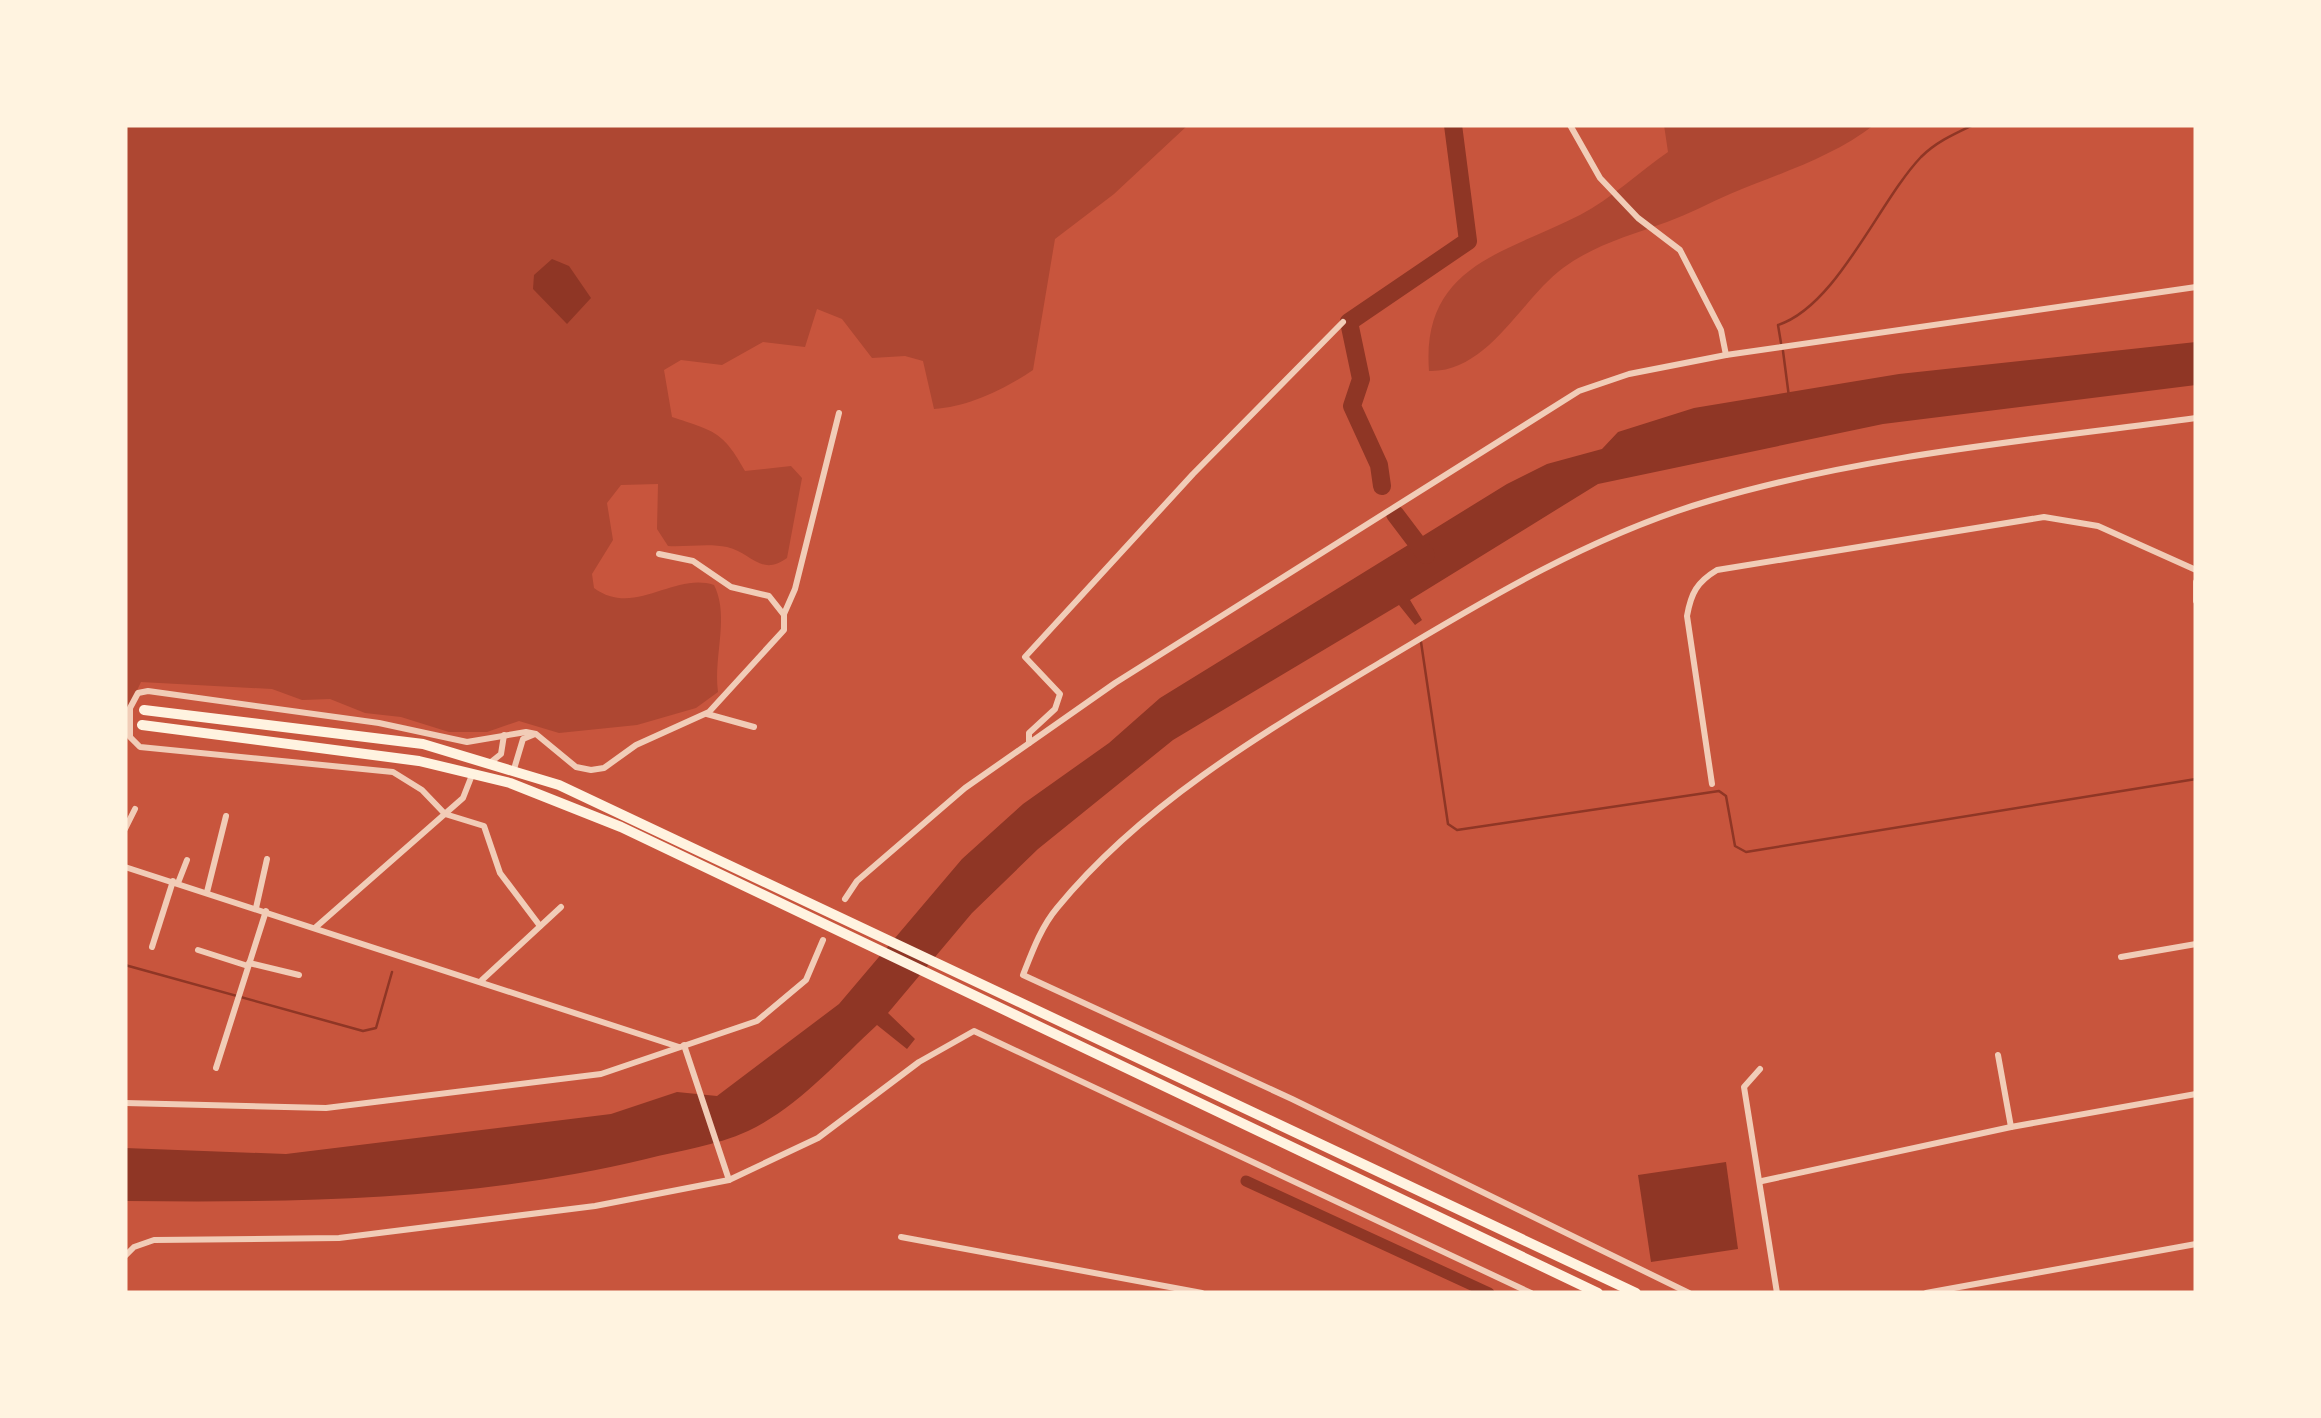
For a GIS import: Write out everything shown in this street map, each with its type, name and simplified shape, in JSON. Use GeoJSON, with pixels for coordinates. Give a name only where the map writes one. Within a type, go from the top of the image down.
{"type":"FeatureCollection","features":[{"type":"Feature","properties":{"kind":"highway"},"geometry":{"type":"LineString","coordinates":[[144,710],[423,744],[514,769],[604,802],[1636,1293]]}},
{"type":"Feature","properties":{"kind":"highway"},"geometry":{"type":"LineString","coordinates":[[142,726],[326,748],[472,774],[510,783],[621,826],[1598,1293]]}},
{"type":"Feature","properties":{"kind":"street"},"geometry":{"type":"LineString","coordinates":[[1570,125],[1600,178],[1638,218],[1680,250],[1721,330],[1726,355]]}},
{"type":"Feature","properties":{"kind":"street"},"geometry":{"type":"LineString","coordinates":[[845,899],[857,881],[965,788],[1115,683],[1579,390],[1629,374],[1726,355],[2196,286]]}},
{"type":"Feature","properties":{"kind":"street"},"geometry":{"type":"LineString","coordinates":[[1029,743],[1029,733],[1055,708],[1060,694],[1025,656],[1194,474],[1343,322]]}},
{"type":"Feature","properties":{"kind":"street"},"geometry":{"type":"LineString","coordinates":[[540,926],[500,874],[484,826],[445,814],[422,790],[394,772],[140,747],[130,738],[132,702],[140,691],[148,691],[379,723],[467,742],[536,734],[576,767],[599,769],[636,746],[705,713],[781,638],[839,414]]}},
{"type":"Feature","properties":{"kind":"street"},"geometry":{"type":"LineString","coordinates":[[1689,1293],[1326,1115],[1022,975],[1042,930],[1064,899],[1180,793],[1282,722],[1414,642],[1632,526],[1741,492],[1865,464],[2196,418]]}},
{"type":"Feature","properties":{"kind":"street"},"geometry":{"type":"LineString","coordinates":[[1712,784],[1688,616],[1690,596],[1701,580],[1718,570],[2044,517],[2098,526],[2196,570]]}},
{"type":"Feature","properties":{"kind":"street"},"geometry":{"type":"LineString","coordinates":[[658,554],[694,561],[730,587],[768,596],[784,615]]}},
{"type":"Feature","properties":{"kind":"street"},"geometry":{"type":"LineString","coordinates":[[2196,582],[2196,601]]}},
{"type":"Feature","properties":{"kind":"street"},"geometry":{"type":"LineString","coordinates":[[705,713],[754,726]]}},
{"type":"Feature","properties":{"kind":"street"},"geometry":{"type":"LineString","coordinates":[[514,769],[522,739],[536,734]]}},
{"type":"Feature","properties":{"kind":"street"},"geometry":{"type":"LineString","coordinates":[[491,762],[501,754],[504,736]]}},
{"type":"Feature","properties":{"kind":"street"},"geometry":{"type":"LineString","coordinates":[[316,928],[463,798],[472,774]]}},
{"type":"Feature","properties":{"kind":"street"},"geometry":{"type":"LineString","coordinates":[[125,829],[135,809]]}},
{"type":"Feature","properties":{"kind":"street"},"geometry":{"type":"LineString","coordinates":[[208,892],[226,816]]}},
{"type":"Feature","properties":{"kind":"street"},"geometry":{"type":"LineString","coordinates":[[256,908],[267,859]]}},
{"type":"Feature","properties":{"kind":"street"},"geometry":{"type":"LineString","coordinates":[[152,947],[187,860]]}},
{"type":"Feature","properties":{"kind":"street"},"geometry":{"type":"LineString","coordinates":[[126,869],[682,1046]]}},
{"type":"Feature","properties":{"kind":"street"},"geometry":{"type":"LineString","coordinates":[[482,980],[561,907]]}},
{"type":"Feature","properties":{"kind":"street"},"geometry":{"type":"LineString","coordinates":[[216,1068],[266,911]]}},
{"type":"Feature","properties":{"kind":"street"},"geometry":{"type":"LineString","coordinates":[[125,1103],[248,1110],[351,1106],[563,1080],[627,1067],[682,1046],[732,1033],[770,1013],[806,980],[823,940]]}},
{"type":"Feature","properties":{"kind":"street"},"geometry":{"type":"LineString","coordinates":[[2121,957],[2196,944]]}},
{"type":"Feature","properties":{"kind":"street"},"geometry":{"type":"LineString","coordinates":[[198,950],[299,976]]}},
{"type":"Feature","properties":{"kind":"street"},"geometry":{"type":"LineString","coordinates":[[125,1256],[134,1247],[154,1240],[339,1238],[595,1206],[730,1180],[818,1138],[919,1062],[974,1030],[1530,1293]]}},
{"type":"Feature","properties":{"kind":"street"},"geometry":{"type":"LineString","coordinates":[[682,1046],[730,1180]]}},
{"type":"Feature","properties":{"kind":"street"},"geometry":{"type":"LineString","coordinates":[[1998,1055],[2011,1128]]}},
{"type":"Feature","properties":{"kind":"street"},"geometry":{"type":"LineString","coordinates":[[1760,1069],[1744,1087],[1777,1293]]}},
{"type":"Feature","properties":{"kind":"street"},"geometry":{"type":"LineString","coordinates":[[1762,1181],[2011,1128],[2196,1094]]}},
{"type":"Feature","properties":{"kind":"street"},"geometry":{"type":"LineString","coordinates":[[901,1237],[1202,1293]]}},
{"type":"Feature","properties":{"kind":"street"},"geometry":{"type":"LineString","coordinates":[[1926,1293],[2196,1244]]}},
{"type":"Feature","properties":{"kind":"shaded area"},"geometry":{"type":"Polygon","coordinates":[[[125,125],[1188,125],[1114,194],[1055,239],[1033,370],[998,390],[960,405],[934,409],[923,361],[905,356],[872,358],[842,319],[817,309],[805,347],[763,342],[722,365],[681,360],[664,370],[672,417],[716,434],[745,471],[791,466],[802,478],[787,558],[770,565],[727,547],[668,546],[657,529],[658,484],[621,485],[607,503],[613,540],[592,574],[594,588],[624,598],[684,584],[714,585],[721,610],[718,692],[696,708],[637,725],[559,733],[519,721],[487,732],[449,732],[401,717],[365,713],[330,699],[302,700],[272,689],[141,682],[125,715],[125,125]]]}},
{"type":"Feature","properties":{"kind":"shaded area"},"geometry":{"type":"Polygon","coordinates":[[[1664,125],[1874,125],[1805,164],[1587,253],[1548,281],[1502,332],[1469,360],[1429,371],[1430,335],[1439,307],[1454,285],[1498,253],[1580,215],[1625,185],[1668,152],[1664,125]]]}},
{"type":"Feature","properties":{"kind":"shaded area"},"geometry":{"type":"Polygon","coordinates":[[[552,259],[569,266],[591,298],[567,324],[533,289],[534,275],[552,259]]]}},
{"type":"Feature","properties":{"kind":"shaded area"},"geometry":{"type":"Polygon","coordinates":[[[2196,342],[2196,385],[1883,424],[1598,484],[1410,600],[1422,620],[1415,625],[1399,605],[1173,740],[1038,849],[972,913],[888,1013],[915,1039],[907,1049],[877,1025],[800,1097],[736,1136],[582,1173],[453,1191],[322,1199],[125,1201],[125,1148],[286,1154],[611,1114],[677,1092],[717,1096],[839,1004],[962,859],[1023,804],[1109,743],[1160,698],[1507,484],[1547,464],[1602,449],[1618,432],[1694,408],[1899,374],[2196,342]]]}},
{"type":"Feature","properties":{"kind":"shaded area"},"geometry":{"type":"Polygon","coordinates":[[[1726,1162],[1738,1249],[1651,1262],[1638,1175],[1726,1162]]]}},
{"type":"Feature","properties":{"kind":"waterway"},"geometry":{"type":"LineString","coordinates":[[1382,486],[1379,465],[1352,406],[1361,379],[1349,322],[1468,241],[1453,125]]}},
{"type":"Feature","properties":{"kind":"waterway"},"geometry":{"type":"LineString","coordinates":[[1781,343],[1778,325],[1799,314],[1838,275],[1921,157],[1973,125]]}},
{"type":"Feature","properties":{"kind":"waterway"},"geometry":{"type":"LineString","coordinates":[[1783,351],[1789,397]]}},
{"type":"Feature","properties":{"kind":"waterway"},"geometry":{"type":"LineString","coordinates":[[1395,514],[1426,555]]}},
{"type":"Feature","properties":{"kind":"waterway"},"geometry":{"type":"LineString","coordinates":[[1421,642],[1448,824],[1457,830],[1719,791],[1726,796],[1735,846],[1746,852],[2196,779]]}},
{"type":"Feature","properties":{"kind":"waterway"},"geometry":{"type":"LineString","coordinates":[[125,965],[363,1031],[376,1028],[392,972]]}},
{"type":"Feature","properties":{"kind":"waterway"},"geometry":{"type":"LineString","coordinates":[[1246,1181],[1489,1293]]}}]}
